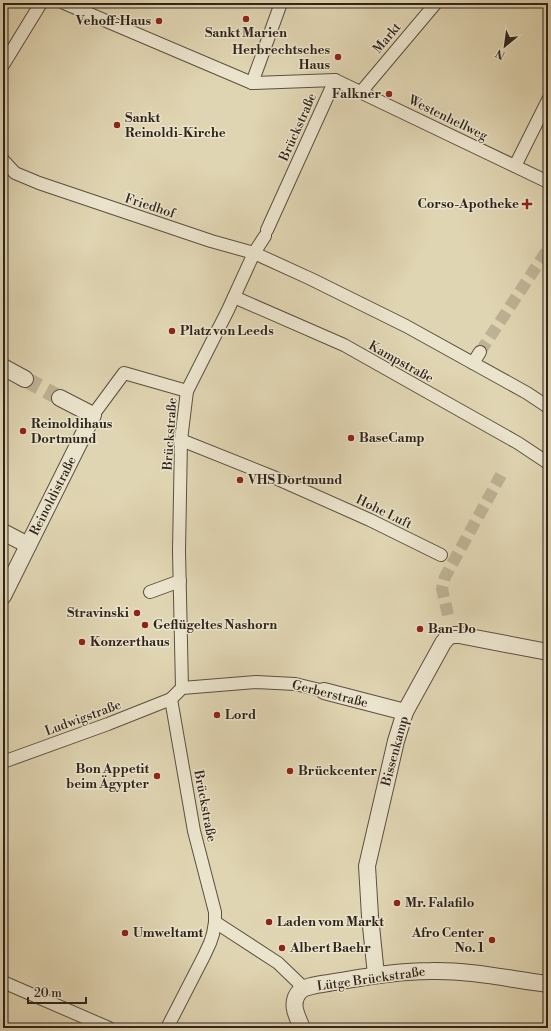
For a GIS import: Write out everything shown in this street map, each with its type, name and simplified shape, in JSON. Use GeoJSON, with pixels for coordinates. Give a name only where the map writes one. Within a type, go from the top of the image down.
{"type":"FeatureCollection","features":[{"type":"Feature","properties":{"kind":"street"},"geometry":{"type":"LineString","coordinates":[[3,65],[41,3]]}},
{"type":"Feature","properties":{"kind":"street"},"geometry":{"type":"LineString","coordinates":[[64,3],[252,82],[335,80]]}},
{"type":"Feature","properties":{"kind":"street"},"geometry":{"type":"LineString","coordinates":[[252,82],[281,3]]}},
{"type":"Feature","properties":{"kind":"street","name":"Markt"},"geometry":{"type":"LineString","coordinates":[[361,92],[436,3]]}},
{"type":"Feature","properties":{"kind":"street","name":"Westenhellweg"},"geometry":{"type":"LineString","coordinates":[[335,80],[548,182]]}},
{"type":"Feature","properties":{"kind":"street","name":"Brückstraße"},"geometry":{"type":"LineString","coordinates":[[182,688],[180,581],[181,440],[187,391],[234,297],[254,253],[266,233],[335,80]]}},
{"type":"Feature","properties":{"kind":"street"},"geometry":{"type":"LineString","coordinates":[[515,166],[548,100]]}},
{"type":"Feature","properties":{"kind":"street","name":"Friedhof"},"geometry":{"type":"LineString","coordinates":[[4,163],[15,172],[39,183],[211,241],[254,253]]}},
{"type":"Feature","properties":{"kind":"street"},"geometry":{"type":"LineString","coordinates":[[254,253],[400,323],[527,393],[548,407]]}},
{"type":"Feature","properties":{"kind":"street","name":"Kampstraße"},"geometry":{"type":"LineString","coordinates":[[234,297],[344,346],[518,443],[548,463]]}},
{"type":"Feature","properties":{"kind":"street"},"geometry":{"type":"LineString","coordinates":[[473,363],[480,352]]}},
{"type":"Feature","properties":{"kind":"street"},"geometry":{"type":"LineString","coordinates":[[3,367],[25,379]]}},
{"type":"Feature","properties":{"kind":"street","name":"Reinoldistraße"},"geometry":{"type":"LineString","coordinates":[[3,596],[93,416],[124,373],[187,391]]}},
{"type":"Feature","properties":{"kind":"street"},"geometry":{"type":"LineString","coordinates":[[60,398],[93,416]]}},
{"type":"Feature","properties":{"kind":"street","name":"Hohe Luft"},"geometry":{"type":"LineString","coordinates":[[181,440],[271,476],[370,520],[441,555]]}},
{"type":"Feature","properties":{"kind":"street"},"geometry":{"type":"LineString","coordinates":[[3,532],[28,545]]}},
{"type":"Feature","properties":{"kind":"street"},"geometry":{"type":"LineString","coordinates":[[150,592],[180,581]]}},
{"type":"Feature","properties":{"kind":"street","name":"Bissenkamp"},"geometry":{"type":"LineString","coordinates":[[376,975],[367,866],[396,741],[405,712],[436,654],[443,643],[452,635],[459,635],[548,652]]}},
{"type":"Feature","properties":{"kind":"street","name":"Gerberstraße"},"geometry":{"type":"LineString","coordinates":[[182,688],[256,682],[294,684],[405,712]]}},
{"type":"Feature","properties":{"kind":"street"},"geometry":{"type":"LineString","coordinates":[[172,699],[182,688]]}},
{"type":"Feature","properties":{"kind":"street","name":"Brückstraße"},"geometry":{"type":"LineString","coordinates":[[167,1028],[204,956],[213,934],[215,922],[215,912],[194,831],[172,699]]}},
{"type":"Feature","properties":{"kind":"street","name":"Ludwigstraße"},"geometry":{"type":"LineString","coordinates":[[3,762],[172,699]]}},
{"type":"Feature","properties":{"kind":"street","name":"Lütge Brückstraße"},"geometry":{"type":"LineString","coordinates":[[215,922],[278,963],[304,988],[376,975],[430,971],[461,972],[548,984]]}},
{"type":"Feature","properties":{"kind":"street"},"geometry":{"type":"LineString","coordinates":[[3,982],[109,1028]]}},
{"type":"Feature","properties":{"kind":"street"},"geometry":{"type":"LineString","coordinates":[[302,1028],[294,1004],[298,994],[304,988]]}},
{"type":"Feature","properties":{"kind":"tunnel"},"geometry":{"type":"LineString","coordinates":[[480,352],[548,249]]}},
{"type":"Feature","properties":{"kind":"tunnel"},"geometry":{"type":"LineString","coordinates":[[25,379],[60,398]]}},
{"type":"Feature","properties":{"kind":"tunnel"},"geometry":{"type":"LineString","coordinates":[[448,615],[442,589],[445,577],[501,475]]}},
{"type":"Feature","properties":{"kind":"place","name":"Sankt Marien"},"geometry":{"type":"Point","coordinates":[246,19]}},
{"type":"Feature","properties":{"kind":"place","name":"Vehoff-Haus"},"geometry":{"type":"Point","coordinates":[159,21]}},
{"type":"Feature","properties":{"kind":"place","name":"Herbrechtsches Haus"},"geometry":{"type":"Point","coordinates":[338,57]}},
{"type":"Feature","properties":{"kind":"place","name":"Falkner"},"geometry":{"type":"Point","coordinates":[389,94]}},
{"type":"Feature","properties":{"kind":"place","name":"Sankt Reinoldi-Kirche"},"geometry":{"type":"Point","coordinates":[117,125]}},
{"type":"Feature","properties":{"kind":"place","name":"Corso-Apotheke"},"geometry":{"type":"Point","coordinates":[527,204]}},
{"type":"Feature","properties":{"kind":"place","name":"Platz von Leeds"},"geometry":{"type":"Point","coordinates":[172,331]}},
{"type":"Feature","properties":{"kind":"place","name":"Reinoldihaus Dortmund"},"geometry":{"type":"Point","coordinates":[23,431]}},
{"type":"Feature","properties":{"kind":"place","name":"BaseCamp"},"geometry":{"type":"Point","coordinates":[351,438]}},
{"type":"Feature","properties":{"kind":"place","name":"VHS Dortmund"},"geometry":{"type":"Point","coordinates":[240,480]}},
{"type":"Feature","properties":{"kind":"place","name":"Stravinski"},"geometry":{"type":"Point","coordinates":[137,613]}},
{"type":"Feature","properties":{"kind":"place","name":"Geflügeltes Nashorn"},"geometry":{"type":"Point","coordinates":[145,625]}},
{"type":"Feature","properties":{"kind":"place","name":"Ban-Do"},"geometry":{"type":"Point","coordinates":[420,629]}},
{"type":"Feature","properties":{"kind":"place","name":"Konzerthaus"},"geometry":{"type":"Point","coordinates":[82,642]}},
{"type":"Feature","properties":{"kind":"place","name":"Lord"},"geometry":{"type":"Point","coordinates":[217,715]}},
{"type":"Feature","properties":{"kind":"place","name":"Brückcenter"},"geometry":{"type":"Point","coordinates":[290,771]}},
{"type":"Feature","properties":{"kind":"place","name":"Bon Appetit beim Ägypter"},"geometry":{"type":"Point","coordinates":[157,776]}},
{"type":"Feature","properties":{"kind":"place","name":"Mr. Falafilo"},"geometry":{"type":"Point","coordinates":[397,903]}},
{"type":"Feature","properties":{"kind":"place","name":"Laden vom Markt"},"geometry":{"type":"Point","coordinates":[269,922]}},
{"type":"Feature","properties":{"kind":"place","name":"Umweltamt"},"geometry":{"type":"Point","coordinates":[125,933]}},
{"type":"Feature","properties":{"kind":"place","name":"Afro Center No. 1"},"geometry":{"type":"Point","coordinates":[492,940]}},
{"type":"Feature","properties":{"kind":"place","name":"Albert Baehr"},"geometry":{"type":"Point","coordinates":[282,948]}}]}
